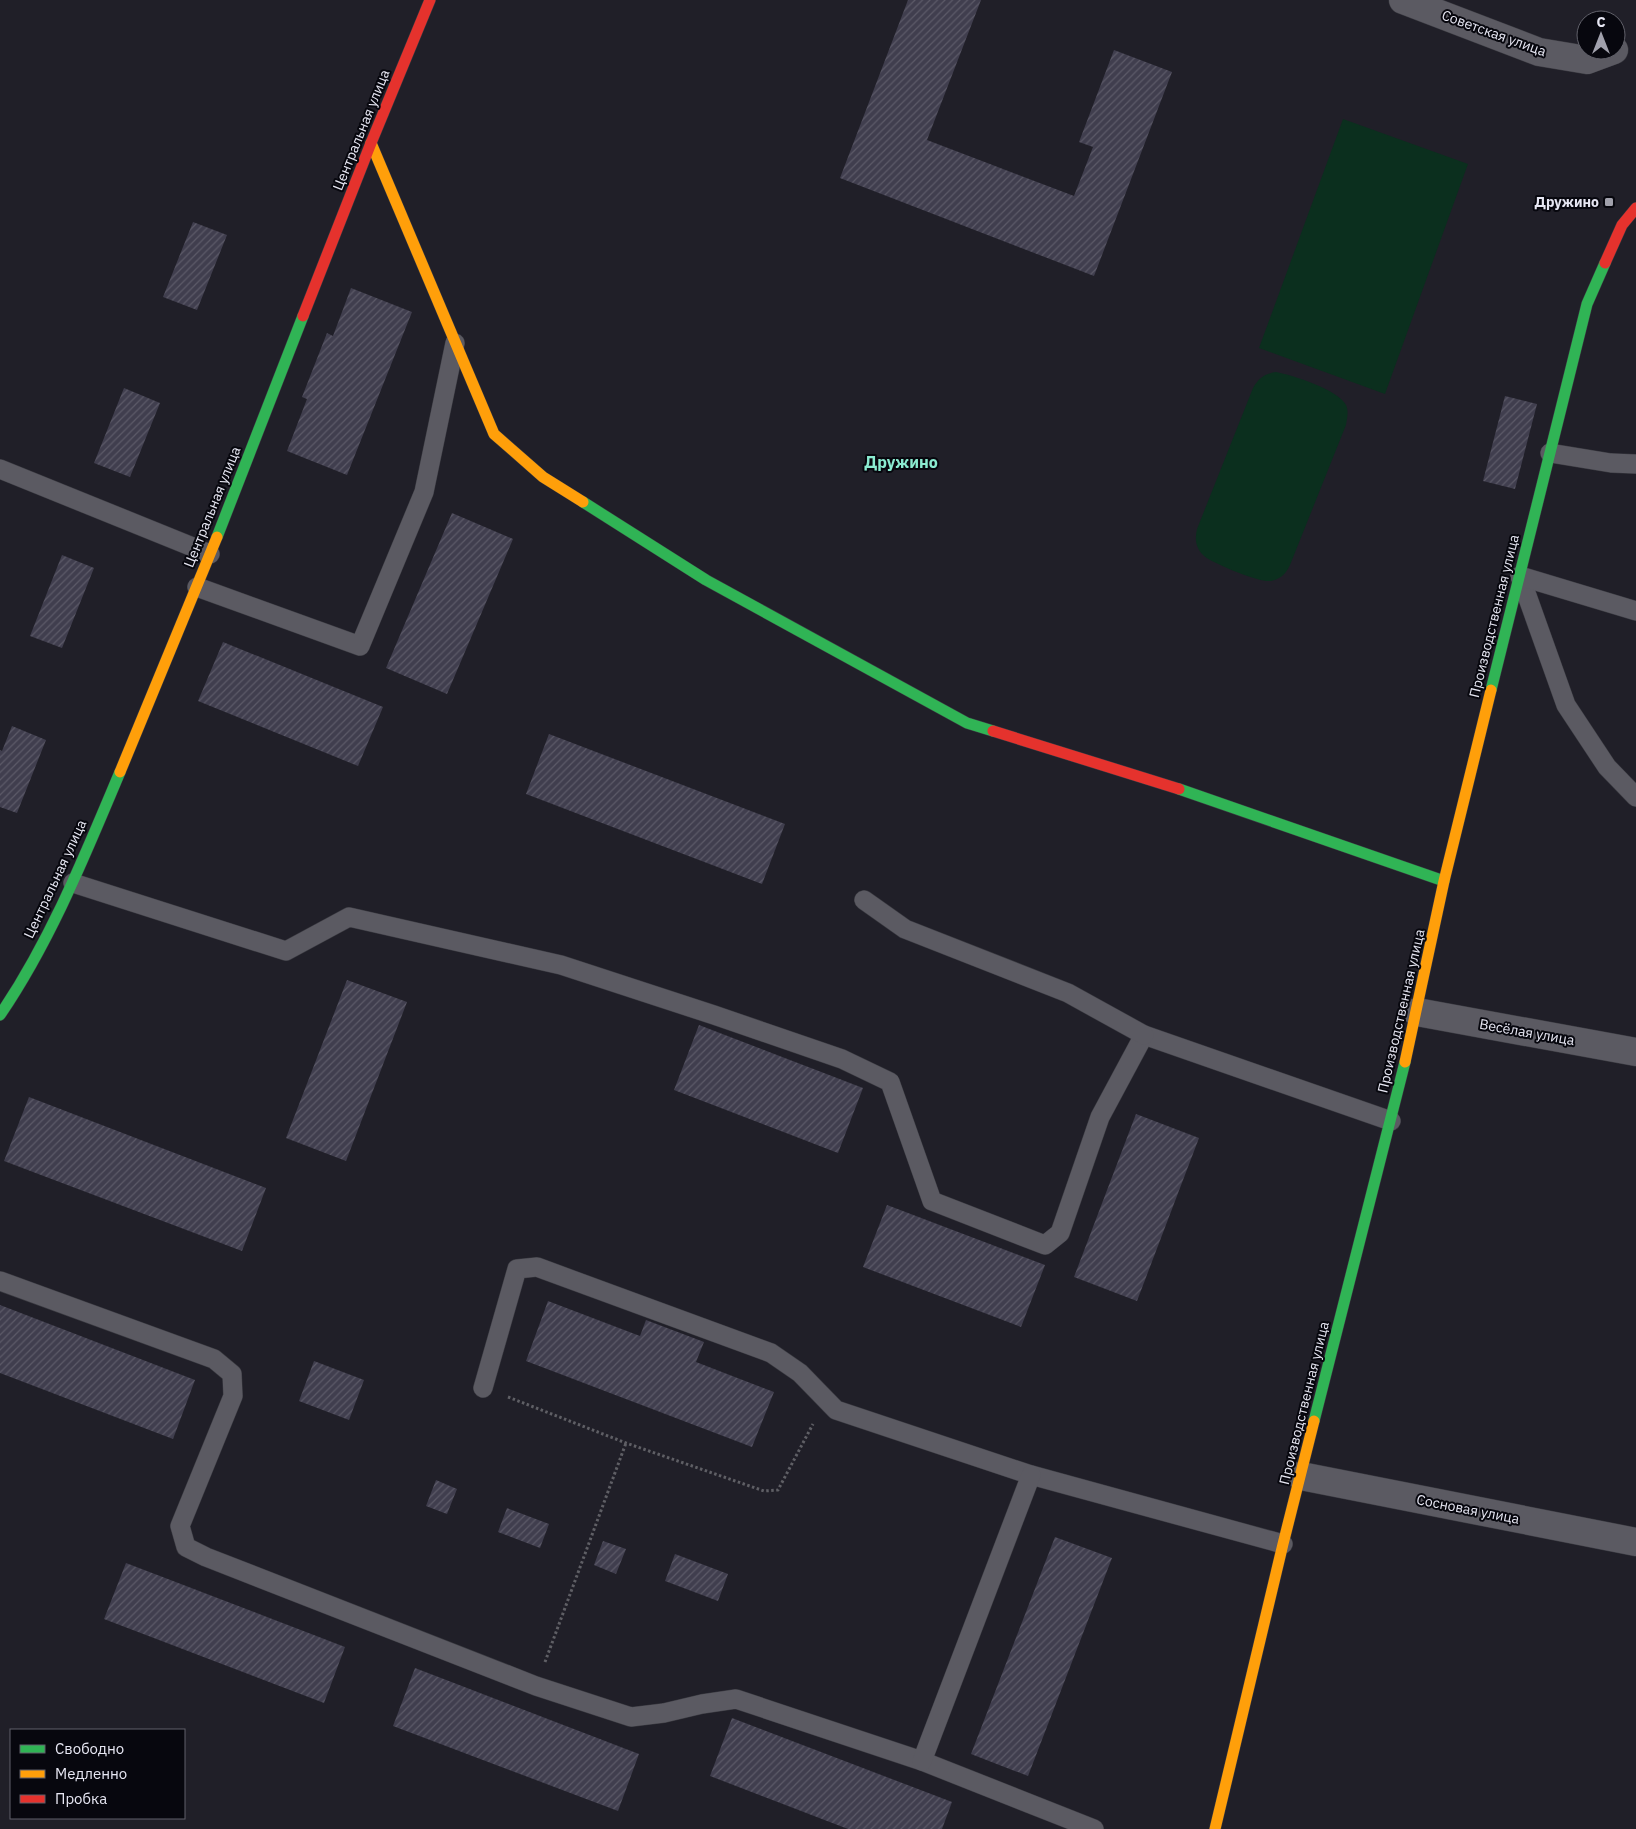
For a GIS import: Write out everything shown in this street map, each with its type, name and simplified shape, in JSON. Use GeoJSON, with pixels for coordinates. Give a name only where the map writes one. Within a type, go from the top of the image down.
{"type":"FeatureCollection","features":[{"type":"Feature","properties":{"kind":"street","name":"Центральная улица"},"geometry":{"type":"LineString","coordinates":[[0,1015],[22,983],[73,882],[210,554],[371,143],[430,0]]}},
{"type":"Feature","properties":{"kind":"street","name":"Советская улица"},"geometry":{"type":"LineString","coordinates":[[1403,0],[1538,52],[1576,58]]}},
{"type":"Feature","properties":{"kind":"street"},"geometry":{"type":"LineString","coordinates":[[371,143],[494,434],[543,477],[706,580],[967,722],[1163,783],[1444,881]]}},
{"type":"Feature","properties":{"kind":"street","name":"Производственная улица"},"geometry":{"type":"LineString","coordinates":[[1215,1829],[1283,1544],[1391,1121],[1417,1012],[1444,881],[1587,304],[1622,225],[1636,208]]}},
{"type":"Feature","properties":{"kind":"street","name":"Весёлая улица"},"geometry":{"type":"LineString","coordinates":[[1417,1012],[1636,1052]]}},
{"type":"Feature","properties":{"kind":"street","name":"Сосновая улица"},"geometry":{"type":"LineString","coordinates":[[1301,1476],[1636,1542]]}},
{"type":"Feature","properties":{"kind":"lane"},"geometry":{"type":"LineString","coordinates":[[197,586],[360,646],[424,492],[454,343]]}},
{"type":"Feature","properties":{"kind":"lane"},"geometry":{"type":"LineString","coordinates":[[1550,453],[1611,463],[1636,464]]}},
{"type":"Feature","properties":{"kind":"lane"},"geometry":{"type":"LineString","coordinates":[[0,469],[210,554]]}},
{"type":"Feature","properties":{"kind":"lane"},"geometry":{"type":"LineString","coordinates":[[1520,576],[1636,611]]}},
{"type":"Feature","properties":{"kind":"lane"},"geometry":{"type":"LineString","coordinates":[[1520,576],[1566,705],[1607,767],[1636,797]]}},
{"type":"Feature","properties":{"kind":"lane"},"geometry":{"type":"LineString","coordinates":[[73,882],[286,951],[349,916],[561,965],[842,1059],[890,1082],[932,1202],[1045,1246],[1060,1233],[1100,1117],[1144,1035]]}},
{"type":"Feature","properties":{"kind":"lane"},"geometry":{"type":"LineString","coordinates":[[864,900],[905,929],[1068,994],[1144,1035],[1391,1121]]}},
{"type":"Feature","properties":{"kind":"lane"},"geometry":{"type":"LineString","coordinates":[[483,1388],[517,1269],[537,1267],[771,1352],[800,1373],[836,1410],[1032,1475],[1283,1544]]}},
{"type":"Feature","properties":{"kind":"lane"},"geometry":{"type":"LineString","coordinates":[[0,1281],[214,1359],[232,1374],[233,1396],[180,1526],[186,1546],[206,1557],[536,1686],[631,1717],[664,1713],[702,1704],[736,1699],[922,1761],[1094,1829]]}},
{"type":"Feature","properties":{"kind":"lane"},"geometry":{"type":"LineString","coordinates":[[922,1761],[1032,1475]]}},
{"type":"Feature","properties":{"kind":"path"},"geometry":{"type":"LineString","coordinates":[[483,1388],[626,1443],[764,1491],[778,1490],[826,1399]]}},
{"type":"Feature","properties":{"kind":"path"},"geometry":{"type":"LineString","coordinates":[[536,1686],[626,1443]]}},
{"type":"Feature","properties":{"kind":"green space"},"geometry":{"type":"Polygon","coordinates":[[[1343,119],[1468,164],[1385,394],[1259,348],[1343,119]]]}},
{"type":"Feature","properties":{"kind":"green space"},"geometry":{"type":"Polygon","coordinates":[[[1276,372],[1293,376],[1334,394],[1342,399],[1346,405],[1348,415],[1346,425],[1290,565],[1282,576],[1266,581],[1232,570],[1206,557],[1198,548],[1196,536],[1197,529],[1253,388],[1262,377],[1276,372]]]}},
{"type":"Feature","properties":{"kind":"building"},"geometry":{"type":"Polygon","coordinates":[[[908,0],[981,0],[927,140],[1074,196],[1093,147],[1079,142],[1114,50],[1172,72],[1094,276],[840,178],[908,0]]]}},
{"type":"Feature","properties":{"kind":"building"},"geometry":{"type":"Polygon","coordinates":[[[193,222],[227,235],[197,310],[163,297],[193,222]]]}},
{"type":"Feature","properties":{"kind":"building"},"geometry":{"type":"Polygon","coordinates":[[[351,288],[412,312],[347,475],[287,451],[307,399],[302,397],[327,333],[333,336],[351,288]]]}},
{"type":"Feature","properties":{"kind":"building"},"geometry":{"type":"Polygon","coordinates":[[[124,388],[160,403],[130,477],[94,463],[124,388]]]}},
{"type":"Feature","properties":{"kind":"building"},"geometry":{"type":"Polygon","coordinates":[[[1505,396],[1537,404],[1515,489],[1483,481],[1505,396]]]}},
{"type":"Feature","properties":{"kind":"building"},"geometry":{"type":"Polygon","coordinates":[[[452,513],[513,539],[447,694],[386,668],[452,513]]]}},
{"type":"Feature","properties":{"kind":"building"},"geometry":{"type":"Polygon","coordinates":[[[62,555],[94,568],[62,648],[30,636],[62,555]]]}},
{"type":"Feature","properties":{"kind":"building"},"geometry":{"type":"Polygon","coordinates":[[[223,642],[383,707],[358,766],[198,701],[223,642]]]}},
{"type":"Feature","properties":{"kind":"building"},"geometry":{"type":"Polygon","coordinates":[[[12,726],[46,740],[17,813],[0,807],[0,750],[2,751],[12,726]]]}},
{"type":"Feature","properties":{"kind":"building"},"geometry":{"type":"Polygon","coordinates":[[[549,734],[785,824],[762,884],[526,794],[549,734]]]}},
{"type":"Feature","properties":{"kind":"building"},"geometry":{"type":"Polygon","coordinates":[[[347,980],[407,1002],[346,1161],[286,1138],[347,980]]]}},
{"type":"Feature","properties":{"kind":"building"},"geometry":{"type":"Polygon","coordinates":[[[699,1025],[863,1088],[838,1153],[674,1090],[699,1025]]]}},
{"type":"Feature","properties":{"kind":"building"},"geometry":{"type":"Polygon","coordinates":[[[29,1097],[266,1188],[242,1251],[4,1161],[29,1097]]]}},
{"type":"Feature","properties":{"kind":"building"},"geometry":{"type":"Polygon","coordinates":[[[1136,1114],[1199,1138],[1137,1301],[1074,1277],[1136,1114]]]}},
{"type":"Feature","properties":{"kind":"building"},"geometry":{"type":"Polygon","coordinates":[[[887,1205],[1045,1265],[1021,1327],[863,1267],[887,1205]]]}},
{"type":"Feature","properties":{"kind":"building"},"geometry":{"type":"Polygon","coordinates":[[[548,1301],[640,1336],[646,1320],[704,1342],[696,1362],[774,1392],[752,1447],[526,1361],[548,1301]]]}},
{"type":"Feature","properties":{"kind":"building"},"geometry":{"type":"Polygon","coordinates":[[[0,1305],[195,1380],[173,1439],[0,1373],[0,1305]]]}},
{"type":"Feature","properties":{"kind":"building"},"geometry":{"type":"Polygon","coordinates":[[[314,1361],[364,1380],[349,1420],[299,1401],[314,1361]]]}},
{"type":"Feature","properties":{"kind":"building"},"geometry":{"type":"Polygon","coordinates":[[[436,1480],[457,1489],[447,1514],[426,1506],[436,1480]]]}},
{"type":"Feature","properties":{"kind":"building"},"geometry":{"type":"Polygon","coordinates":[[[507,1508],[549,1524],[540,1548],[498,1532],[507,1508]]]}},
{"type":"Feature","properties":{"kind":"building"},"geometry":{"type":"Polygon","coordinates":[[[1055,1537],[1112,1558],[1028,1776],[971,1754],[1055,1537]]]}},
{"type":"Feature","properties":{"kind":"building"},"geometry":{"type":"Polygon","coordinates":[[[603,1541],[626,1549],[616,1574],[594,1565],[603,1541]]]}},
{"type":"Feature","properties":{"kind":"building"},"geometry":{"type":"Polygon","coordinates":[[[675,1554],[728,1574],[718,1601],[665,1581],[675,1554]]]}},
{"type":"Feature","properties":{"kind":"building"},"geometry":{"type":"Polygon","coordinates":[[[126,1563],[345,1647],[324,1703],[104,1619],[126,1563]]]}},
{"type":"Feature","properties":{"kind":"building"},"geometry":{"type":"Polygon","coordinates":[[[415,1668],[639,1754],[618,1811],[393,1726],[415,1668]]]}},
{"type":"Feature","properties":{"kind":"building"},"geometry":{"type":"Polygon","coordinates":[[[732,1718],[952,1802],[942,1829],[848,1829],[710,1776],[732,1718]]]}},
{"type":"Feature","properties":{"kind":"traffic: fast"},"geometry":{"type":"LineString","coordinates":[[1491,690],[1587,304],[1605,263]]}},
{"type":"Feature","properties":{"kind":"traffic: fast"},"geometry":{"type":"LineString","coordinates":[[217,537],[303,316]]}},
{"type":"Feature","properties":{"kind":"traffic: fast"},"geometry":{"type":"LineString","coordinates":[[583,502],[706,580],[967,723],[993,731]]}},
{"type":"Feature","properties":{"kind":"traffic: fast"},"geometry":{"type":"LineString","coordinates":[[0,1015],[51,927],[80,866],[120,772]]}},
{"type":"Feature","properties":{"kind":"traffic: fast"},"geometry":{"type":"LineString","coordinates":[[1179,789],[1444,881]]}},
{"type":"Feature","properties":{"kind":"traffic: fast"},"geometry":{"type":"LineString","coordinates":[[1314,1421],[1405,1062]]}},
{"type":"Feature","properties":{"kind":"traffic: slow"},"geometry":{"type":"LineString","coordinates":[[371,143],[494,434],[543,477],[583,502]]}},
{"type":"Feature","properties":{"kind":"traffic: slow"},"geometry":{"type":"LineString","coordinates":[[120,772],[217,537]]}},
{"type":"Feature","properties":{"kind":"traffic: slow"},"geometry":{"type":"LineString","coordinates":[[1405,1062],[1444,881],[1491,690]]}},
{"type":"Feature","properties":{"kind":"traffic: slow"},"geometry":{"type":"LineString","coordinates":[[1215,1829],[1314,1421]]}},
{"type":"Feature","properties":{"kind":"traffic: jam"},"geometry":{"type":"LineString","coordinates":[[303,316],[430,0]]}},
{"type":"Feature","properties":{"kind":"traffic: jam"},"geometry":{"type":"LineString","coordinates":[[1605,263],[1622,225],[1636,208]]}},
{"type":"Feature","properties":{"kind":"traffic: jam"},"geometry":{"type":"LineString","coordinates":[[993,731],[1179,789]]}},
{"type":"Feature","properties":{"kind":"place","name":"Дружино"},"geometry":{"type":"Point","coordinates":[1609,202]}},
{"type":"Feature","properties":{"kind":"district","name":"Дружино"},"geometry":{"type":"Point","coordinates":[901,462]}}]}
